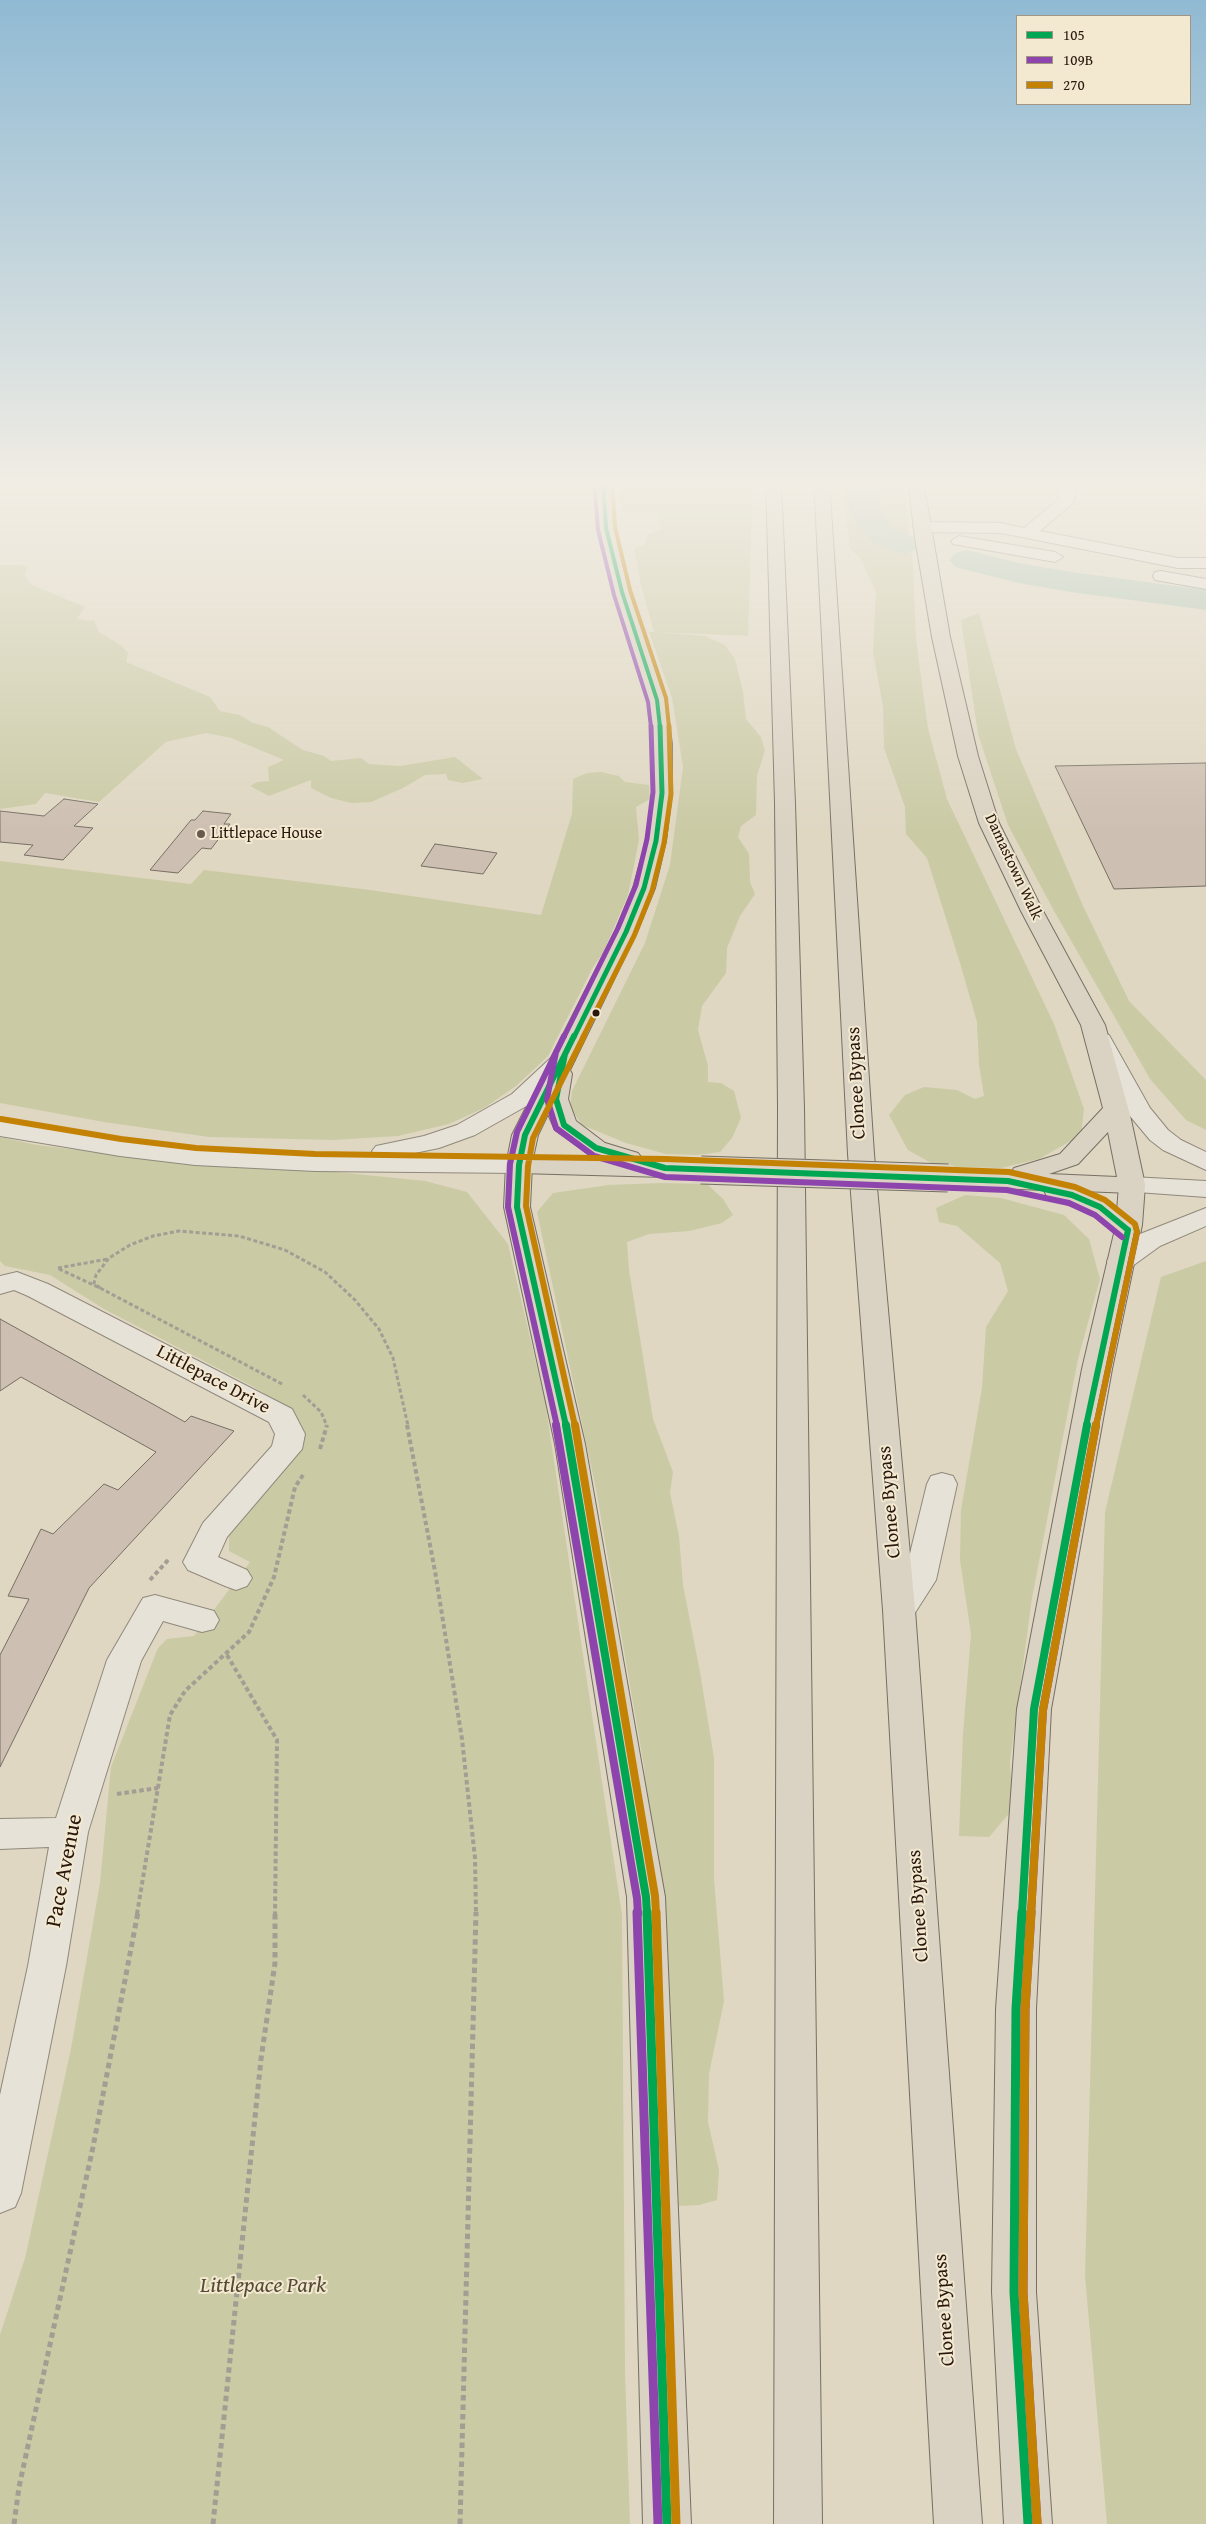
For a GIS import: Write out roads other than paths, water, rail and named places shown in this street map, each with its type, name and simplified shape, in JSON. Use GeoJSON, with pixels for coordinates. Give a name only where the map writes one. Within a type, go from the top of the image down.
{"type":"FeatureCollection","features":[{"type":"Feature","properties":{"kind":"main road"},"geometry":{"type":"LineString","coordinates":[[624,598],[657,700],[662,744],[662,793],[656,842],[644,888],[626,932],[525,1135],[519,1165],[517,1208],[570,1444],[646,1897],[667,2524]]}},
{"type":"Feature","properties":{"kind":"main road"},"geometry":{"type":"LineString","coordinates":[[776,598],[786,803],[791,1108],[798,2524]]}},
{"type":"Feature","properties":{"kind":"main road","name":"Clonee Bypass"},"geometry":{"type":"LineString","coordinates":[[828,598],[861,1154],[899,1610],[958,2524]]}},
{"type":"Feature","properties":{"kind":"main road","name":"Damastown Walk"},"geometry":{"type":"LineString","coordinates":[[935,598],[951,683],[968,756],[989,823],[1032,911],[1093,1025],[1132,1185],[1125,1245],[1097,1369],[1034,1709],[1016,2009],[1014,2292],[1028,2524]]}},
{"type":"Feature","properties":{"kind":"main road"},"geometry":{"type":"LineString","coordinates":[[562,1060],[556,1099],[564,1126],[596,1148],[665,1168]]}},
{"type":"Feature","properties":{"kind":"main road"},"geometry":{"type":"LineString","coordinates":[[1002,1180],[1043,1169],[1069,1159],[1115,1110]]}},
{"type":"Feature","properties":{"kind":"main road"},"geometry":{"type":"LineString","coordinates":[[519,1165],[665,1168],[1132,1185]]}},
{"type":"Feature","properties":{"kind":"main road"},"geometry":{"type":"LineString","coordinates":[[1002,1180],[1072,1195],[1100,1207],[1125,1245]]}},
{"type":"Feature","properties":{"kind":"street"},"geometry":{"type":"LineString","coordinates":[[1093,1025],[1139,1111],[1158,1135],[1172,1145],[1206,1162]]}},
{"type":"Feature","properties":{"kind":"street"},"geometry":{"type":"LineString","coordinates":[[315,1163],[430,1143],[466,1130],[521,1099],[562,1060]]}},
{"type":"Feature","properties":{"kind":"street"},"geometry":{"type":"LineString","coordinates":[[0,1128],[120,1148],[195,1157],[315,1163],[519,1165]]}},
{"type":"Feature","properties":{"kind":"street"},"geometry":{"type":"LineString","coordinates":[[1132,1185],[1206,1189]]}},
{"type":"Feature","properties":{"kind":"street"},"geometry":{"type":"LineString","coordinates":[[1125,1245],[1150,1240],[1206,1216]]}},
{"type":"Feature","properties":{"kind":"street","name":"Littlepace Drive"},"geometry":{"type":"LineString","coordinates":[[8,1283],[81,1310],[281,1416],[290,1434],[287,1449],[214,1531],[199,1562],[236,1578]]}},
{"type":"Feature","properties":{"kind":"street"},"geometry":{"type":"LineString","coordinates":[[899,1610],[920,1580],[942,1484]]}},
{"type":"Feature","properties":{"kind":"street","name":"Pace Avenue"},"geometry":{"type":"LineString","coordinates":[[0,2193],[47,1966],[70,1832],[124,1660],[155,1607],[202,1620]]}},
{"type":"Feature","properties":{"kind":"street"},"geometry":{"type":"LineString","coordinates":[[0,1834],[70,1832]]}},
{"type":"Feature","properties":{"kind":"waterway"},"geometry":{"type":"LineString","coordinates":[[1189,598],[1206,600]]}},
{"type":"Feature","properties":{"kind":"place","name":"Littlepace House"},"geometry":{"type":"Point","coordinates":[201,834]}},
{"type":"Feature","properties":{"kind":"park label","name":"Littlepace Park"},"geometry":{"type":"Point","coordinates":[263,2286]}}]}
